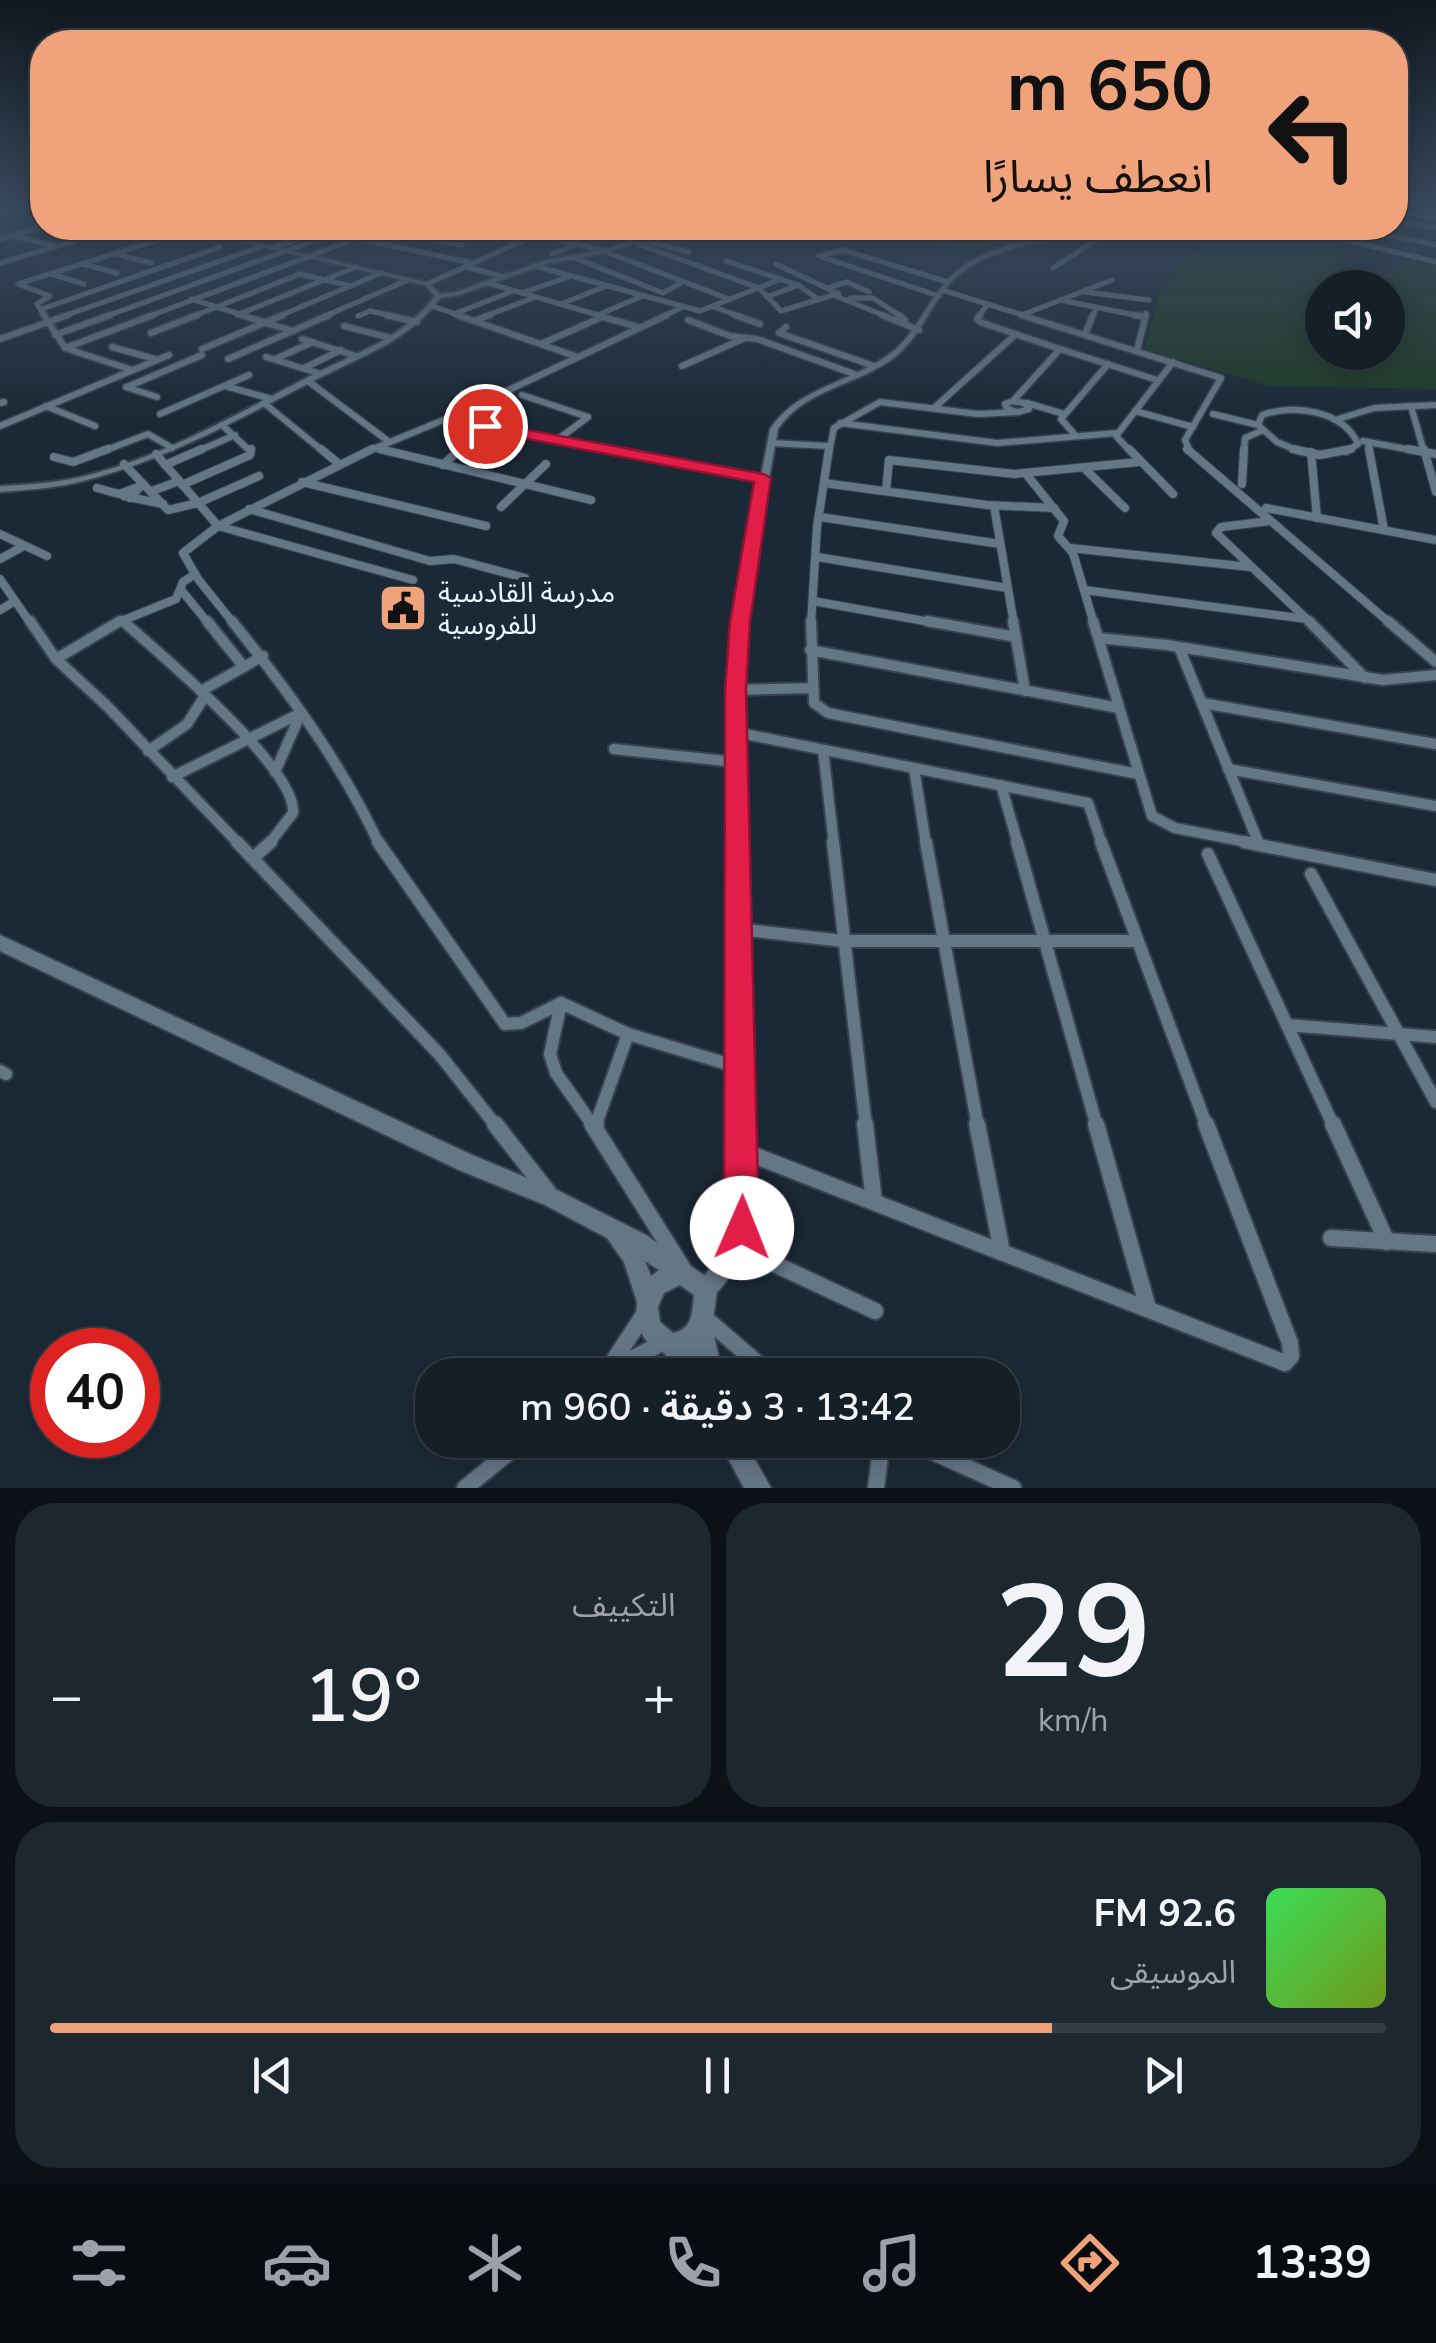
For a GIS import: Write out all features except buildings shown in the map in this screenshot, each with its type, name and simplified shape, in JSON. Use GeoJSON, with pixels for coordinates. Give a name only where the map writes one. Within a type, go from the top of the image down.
{"type":"FeatureCollection","features":[{"type":"Feature","properties":{"kind":"main road"},"geometry":{"type":"LineString","coordinates":[[0,944],[466,1163],[552,1198],[638,1242],[691,1281],[708,1358]]}},
{"type":"Feature","properties":{"kind":"main road"},"geometry":{"type":"LineString","coordinates":[[609,1227],[633,1256],[651,1330],[678,1358]]}},
{"type":"Feature","properties":{"kind":"main road"},"geometry":{"type":"LineString","coordinates":[[647,1306],[663,1278],[691,1281]]}},
{"type":"Feature","properties":{"kind":"main road"},"geometry":{"type":"LineString","coordinates":[[668,1344],[689,1341],[702,1322]]}},
{"type":"Feature","properties":{"kind":"main road"},"geometry":{"type":"LineString","coordinates":[[742,1458],[758,1488]]}},
{"type":"Feature","properties":{"kind":"street"},"geometry":{"type":"LineString","coordinates":[[29,280],[18,284],[50,296],[38,301],[64,348],[132,370]]}},
{"type":"Feature","properties":{"kind":"street"},"geometry":{"type":"LineString","coordinates":[[72,280],[84,284]]}},
{"type":"Feature","properties":{"kind":"street"},"geometry":{"type":"LineString","coordinates":[[42,309],[126,280]]}},
{"type":"Feature","properties":{"kind":"street"},"geometry":{"type":"LineString","coordinates":[[0,339],[165,280]]}},
{"type":"Feature","properties":{"kind":"street"},"geometry":{"type":"LineString","coordinates":[[55,334],[204,280]]}},
{"type":"Feature","properties":{"kind":"street"},"geometry":{"type":"LineString","coordinates":[[64,348],[245,280]]}},
{"type":"Feature","properties":{"kind":"street"},"geometry":{"type":"LineString","coordinates":[[151,333],[284,280]]}},
{"type":"Feature","properties":{"kind":"street"},"geometry":{"type":"LineString","coordinates":[[238,315],[323,280]]}},
{"type":"Feature","properties":{"kind":"street"},"geometry":{"type":"LineString","coordinates":[[326,280],[350,286]]}},
{"type":"Feature","properties":{"kind":"street"},"geometry":{"type":"LineString","coordinates":[[127,387],[364,280]]}},
{"type":"Feature","properties":{"kind":"street"},"geometry":{"type":"LineString","coordinates":[[228,359],[407,280]]}},
{"type":"Feature","properties":{"kind":"street"},"geometry":{"type":"LineString","coordinates":[[410,280],[427,284],[438,296]]}},
{"type":"Feature","properties":{"kind":"street"},"geometry":{"type":"LineString","coordinates":[[427,284],[435,280]]}},
{"type":"Feature","properties":{"kind":"street"},"geometry":{"type":"LineString","coordinates":[[0,490],[50,485],[172,448],[391,338],[416,322],[438,296],[495,280]]}},
{"type":"Feature","properties":{"kind":"street"},"geometry":{"type":"LineString","coordinates":[[522,293],[557,280]]}},
{"type":"Feature","properties":{"kind":"street"},"geometry":{"type":"LineString","coordinates":[[586,280],[700,310],[776,280]]}},
{"type":"Feature","properties":{"kind":"street"},"geometry":{"type":"LineString","coordinates":[[630,280],[663,294],[681,282]]}},
{"type":"Feature","properties":{"kind":"street"},"geometry":{"type":"LineString","coordinates":[[677,280],[730,300]]}},
{"type":"Feature","properties":{"kind":"street"},"geometry":{"type":"LineString","coordinates":[[738,280],[759,288],[785,312],[833,295],[917,326]]}},
{"type":"Feature","properties":{"kind":"street"},"geometry":{"type":"LineString","coordinates":[[786,280],[818,299]]}},
{"type":"Feature","properties":{"kind":"street"},"geometry":{"type":"LineString","coordinates":[[811,280],[917,326]]}},
{"type":"Feature","properties":{"kind":"street"},"geometry":{"type":"LineString","coordinates":[[910,280],[1222,380],[1184,440],[1186,448],[1436,662]]}},
{"type":"Feature","properties":{"kind":"street"},"geometry":{"type":"LineString","coordinates":[[919,280],[943,290]]}},
{"type":"Feature","properties":{"kind":"street"},"geometry":{"type":"LineString","coordinates":[[562,1003],[550,1054],[556,1074],[595,1128],[691,1281],[736,1246],[742,1228],[736,690],[740,622],[771,443],[778,419],[786,411],[874,366],[917,326],[952,280]]}},
{"type":"Feature","properties":{"kind":"street"},"geometry":{"type":"LineString","coordinates":[[1022,315],[1111,280]]}},
{"type":"Feature","properties":{"kind":"street"},"geometry":{"type":"LineString","coordinates":[[827,288],[852,282],[870,290],[850,298]]}},
{"type":"Feature","properties":{"kind":"street"},"geometry":{"type":"LineString","coordinates":[[488,283],[638,327]]}},
{"type":"Feature","properties":{"kind":"street"},"geometry":{"type":"LineString","coordinates":[[116,284],[138,290]]}},
{"type":"Feature","properties":{"kind":"street"},"geometry":{"type":"LineString","coordinates":[[560,305],[607,286]]}},
{"type":"Feature","properties":{"kind":"street"},"geometry":{"type":"LineString","coordinates":[[767,296],[798,286]]}},
{"type":"Feature","properties":{"kind":"street"},"geometry":{"type":"LineString","coordinates":[[1092,288],[1102,294]]}},
{"type":"Feature","properties":{"kind":"street"},"geometry":{"type":"LineString","coordinates":[[453,314],[513,290]]}},
{"type":"Feature","properties":{"kind":"street"},"geometry":{"type":"LineString","coordinates":[[1082,291],[1150,297],[1137,350]]}},
{"type":"Feature","properties":{"kind":"street"},"geometry":{"type":"LineString","coordinates":[[170,293],[293,330]]}},
{"type":"Feature","properties":{"kind":"street"},"geometry":{"type":"LineString","coordinates":[[863,294],[880,300],[917,326]]}},
{"type":"Feature","properties":{"kind":"street"},"geometry":{"type":"LineString","coordinates":[[540,345],[642,296]]}},
{"type":"Feature","properties":{"kind":"street"},"geometry":{"type":"LineString","coordinates":[[473,322],[534,297]]}},
{"type":"Feature","properties":{"kind":"street"},"geometry":{"type":"LineString","coordinates":[[1060,300],[1145,316]]}},
{"type":"Feature","properties":{"kind":"street"},"geometry":{"type":"LineString","coordinates":[[988,304],[978,321],[1158,380]]}},
{"type":"Feature","properties":{"kind":"street"},"geometry":{"type":"LineString","coordinates":[[432,306],[576,356]]}},
{"type":"Feature","properties":{"kind":"street"},"geometry":{"type":"LineString","coordinates":[[713,306],[760,324]]}},
{"type":"Feature","properties":{"kind":"street"},"geometry":{"type":"LineString","coordinates":[[681,308],[458,414],[338,463],[218,526],[184,550],[195,574],[263,656],[334,767],[353,788],[382,853],[505,1024],[516,1026],[552,1004],[562,1003],[628,1034],[741,1068]]}},
{"type":"Feature","properties":{"kind":"street"},"geometry":{"type":"LineString","coordinates":[[1085,334],[1096,309]]}},
{"type":"Feature","properties":{"kind":"street"},"geometry":{"type":"LineString","coordinates":[[358,316],[370,311],[416,322]]}},
{"type":"Feature","properties":{"kind":"street"},"geometry":{"type":"LineString","coordinates":[[688,320],[757,339],[857,376]]}},
{"type":"Feature","properties":{"kind":"street"},"geometry":{"type":"LineString","coordinates":[[344,326],[391,338]]}},
{"type":"Feature","properties":{"kind":"street"},"geometry":{"type":"LineString","coordinates":[[786,327],[779,332],[874,366]]}},
{"type":"Feature","properties":{"kind":"street"},"geometry":{"type":"LineString","coordinates":[[934,408],[1016,334]]}},
{"type":"Feature","properties":{"kind":"street"},"geometry":{"type":"LineString","coordinates":[[302,338],[356,356]]}},
{"type":"Feature","properties":{"kind":"street"},"geometry":{"type":"LineString","coordinates":[[682,366],[745,338]]}},
{"type":"Feature","properties":{"kind":"street"},"geometry":{"type":"LineString","coordinates":[[313,342],[270,358],[322,374]]}},
{"type":"Feature","properties":{"kind":"street"},"geometry":{"type":"LineString","coordinates":[[112,348],[156,360]]}},
{"type":"Feature","properties":{"kind":"street"},"geometry":{"type":"LineString","coordinates":[[994,414],[1060,348]]}},
{"type":"Feature","properties":{"kind":"street"},"geometry":{"type":"LineString","coordinates":[[304,368],[340,350]]}},
{"type":"Feature","properties":{"kind":"street"},"geometry":{"type":"LineString","coordinates":[[0,426],[169,354]]}},
{"type":"Feature","properties":{"kind":"street"},"geometry":{"type":"LineString","coordinates":[[1173,362],[1117,433],[1117,440],[1173,494]]}},
{"type":"Feature","properties":{"kind":"street"},"geometry":{"type":"LineString","coordinates":[[1075,435],[1061,420],[1108,364]]}},
{"type":"Feature","properties":{"kind":"street"},"geometry":{"type":"LineString","coordinates":[[160,414],[249,375]]}},
{"type":"Feature","properties":{"kind":"street"},"geometry":{"type":"LineString","coordinates":[[106,380],[157,397]]}},
{"type":"Feature","properties":{"kind":"street"},"geometry":{"type":"LineString","coordinates":[[308,380],[388,441]]}},
{"type":"Feature","properties":{"kind":"street"},"geometry":{"type":"LineString","coordinates":[[224,386],[268,401],[338,463]]}},
{"type":"Feature","properties":{"kind":"street"},"geometry":{"type":"LineString","coordinates":[[522,395],[587,415],[557,440]]}},
{"type":"Feature","properties":{"kind":"street"},"geometry":{"type":"LineString","coordinates":[[1064,414],[1022,409],[994,414],[880,402],[834,428],[816,557],[810,650],[814,703],[824,712],[1138,774]]}},
{"type":"Feature","properties":{"kind":"street"},"geometry":{"type":"LineString","coordinates":[[1009,402],[1022,409]]}},
{"type":"Feature","properties":{"kind":"street"},"geometry":{"type":"LineString","coordinates":[[1242,484],[1245,438],[1260,428],[1262,415],[1285,410],[1335,420],[1374,408],[1436,405]]}},
{"type":"Feature","properties":{"kind":"street"},"geometry":{"type":"LineString","coordinates":[[46,406],[96,426]]}},
{"type":"Feature","properties":{"kind":"street"},"geometry":{"type":"LineString","coordinates":[[1411,406],[1436,492]]}},
{"type":"Feature","properties":{"kind":"street"},"geometry":{"type":"LineString","coordinates":[[1135,411],[1192,427]]}},
{"type":"Feature","properties":{"kind":"street"},"geometry":{"type":"LineString","coordinates":[[1212,414],[1260,428],[1277,442],[1311,452],[1346,452],[1356,447],[1358,440]]}},
{"type":"Feature","properties":{"kind":"street"},"geometry":{"type":"LineString","coordinates":[[457,420],[763,478]]}},
{"type":"Feature","properties":{"kind":"street"},"geometry":{"type":"LineString","coordinates":[[1335,420],[1358,440],[1436,454]]}},
{"type":"Feature","properties":{"kind":"street"},"geometry":{"type":"LineString","coordinates":[[840,423],[997,443],[1117,433]]}},
{"type":"Feature","properties":{"kind":"street"},"geometry":{"type":"LineString","coordinates":[[152,491],[250,455],[252,450],[222,425]]}},
{"type":"Feature","properties":{"kind":"street"},"geometry":{"type":"LineString","coordinates":[[443,465],[485,426]]}},
{"type":"Feature","properties":{"kind":"street"},"geometry":{"type":"LineString","coordinates":[[54,456],[62,462],[73,462],[148,434],[172,448]]}},
{"type":"Feature","properties":{"kind":"street"},"geometry":{"type":"LineString","coordinates":[[165,465],[234,435]]}},
{"type":"Feature","properties":{"kind":"street"},"geometry":{"type":"LineString","coordinates":[[1368,442],[1384,530]]}},
{"type":"Feature","properties":{"kind":"street"},"geometry":{"type":"LineString","coordinates":[[771,443],[829,446]]}},
{"type":"Feature","properties":{"kind":"street"},"geometry":{"type":"LineString","coordinates":[[374,448],[590,500]]}},
{"type":"Feature","properties":{"kind":"street"},"geometry":{"type":"LineString","coordinates":[[1311,452],[1317,518]]}},
{"type":"Feature","properties":{"kind":"street"},"geometry":{"type":"LineString","coordinates":[[156,454],[218,526],[413,580]]}},
{"type":"Feature","properties":{"kind":"street"},"geometry":{"type":"LineString","coordinates":[[886,491],[888,460],[1026,474],[1140,462]]}},
{"type":"Feature","properties":{"kind":"street"},"geometry":{"type":"LineString","coordinates":[[124,464],[168,510],[198,503],[259,476]]}},
{"type":"Feature","properties":{"kind":"street"},"geometry":{"type":"LineString","coordinates":[[501,507],[546,464]]}},
{"type":"Feature","properties":{"kind":"street"},"geometry":{"type":"LineString","coordinates":[[1084,468],[1125,508]]}},
{"type":"Feature","properties":{"kind":"street"},"geometry":{"type":"LineString","coordinates":[[1026,474],[1064,521],[1058,536],[1070,548],[1084,590],[1148,811],[1162,824],[1436,880]]}},
{"type":"Feature","properties":{"kind":"street"},"geometry":{"type":"LineString","coordinates":[[301,482],[486,526]]}},
{"type":"Feature","properties":{"kind":"street"},"geometry":{"type":"LineString","coordinates":[[824,482],[994,506],[1054,508]]}},
{"type":"Feature","properties":{"kind":"street"},"geometry":{"type":"LineString","coordinates":[[119,494],[141,486]]}},
{"type":"Feature","properties":{"kind":"street"},"geometry":{"type":"LineString","coordinates":[[130,498],[141,486]]}},
{"type":"Feature","properties":{"kind":"street"},"geometry":{"type":"LineString","coordinates":[[97,488],[163,504]]}},
{"type":"Feature","properties":{"kind":"street"},"geometry":{"type":"LineString","coordinates":[[994,506],[1025,690]]}},
{"type":"Feature","properties":{"kind":"street"},"geometry":{"type":"LineString","coordinates":[[1266,508],[1436,540]]}},
{"type":"Feature","properties":{"kind":"street"},"geometry":{"type":"LineString","coordinates":[[249,509],[430,562],[454,559],[526,578]]}},
{"type":"Feature","properties":{"kind":"street"},"geometry":{"type":"LineString","coordinates":[[820,517],[1000,544]]}},
{"type":"Feature","properties":{"kind":"street"},"geometry":{"type":"LineString","coordinates":[[1270,520],[1216,531],[1364,678]]}},
{"type":"Feature","properties":{"kind":"street"},"geometry":{"type":"LineString","coordinates":[[0,534],[47,556]]}},
{"type":"Feature","properties":{"kind":"street"},"geometry":{"type":"LineString","coordinates":[[0,559],[22,547]]}},
{"type":"Feature","properties":{"kind":"street"},"geometry":{"type":"LineString","coordinates":[[1070,548],[1251,568]]}},
{"type":"Feature","properties":{"kind":"street"},"geometry":{"type":"LineString","coordinates":[[816,557],[1008,588]]}},
{"type":"Feature","properties":{"kind":"street"},"geometry":{"type":"LineString","coordinates":[[56,658],[122,620],[176,598],[183,582],[195,574]]}},
{"type":"Feature","properties":{"kind":"street"},"geometry":{"type":"LineString","coordinates":[[0,579],[56,658],[440,1055],[552,1198]]}},
{"type":"Feature","properties":{"kind":"street"},"geometry":{"type":"LineString","coordinates":[[1084,590],[1307,620]]}},
{"type":"Feature","properties":{"kind":"street"},"geometry":{"type":"LineString","coordinates":[[182,591],[244,668]]}},
{"type":"Feature","properties":{"kind":"street"},"geometry":{"type":"LineString","coordinates":[[0,610],[15,601]]}},
{"type":"Feature","properties":{"kind":"street"},"geometry":{"type":"LineString","coordinates":[[813,601],[1016,636]]}},
{"type":"Feature","properties":{"kind":"street"},"geometry":{"type":"LineString","coordinates":[[122,620],[203,694],[275,772],[294,807],[290,822],[253,858]]}},
{"type":"Feature","properties":{"kind":"street"},"geometry":{"type":"LineString","coordinates":[[1098,638],[1180,647],[1364,678],[1398,681],[1436,675]]}},
{"type":"Feature","properties":{"kind":"street"},"geometry":{"type":"LineString","coordinates":[[1180,647],[1259,844]]}},
{"type":"Feature","properties":{"kind":"street"},"geometry":{"type":"LineString","coordinates":[[810,650],[1118,708]]}},
{"type":"Feature","properties":{"kind":"street"},"geometry":{"type":"LineString","coordinates":[[148,751],[188,724],[203,694],[263,656]]}},
{"type":"Feature","properties":{"kind":"street"},"geometry":{"type":"LineString","coordinates":[[736,690],[812,688]]}},
{"type":"Feature","properties":{"kind":"street"},"geometry":{"type":"LineString","coordinates":[[1202,703],[1436,744]]}},
{"type":"Feature","properties":{"kind":"street"},"geometry":{"type":"LineString","coordinates":[[172,777],[301,713]]}},
{"type":"Feature","properties":{"kind":"street"},"geometry":{"type":"LineString","coordinates":[[275,772],[301,713]]}},
{"type":"Feature","properties":{"kind":"street"},"geometry":{"type":"LineString","coordinates":[[735,732],[1088,803],[1135,940],[1290,1343],[1290,1356],[1286,1363],[1273,1359],[743,1151]]}},
{"type":"Feature","properties":{"kind":"street"},"geometry":{"type":"LineString","coordinates":[[614,750],[735,762]]}},
{"type":"Feature","properties":{"kind":"street"},"geometry":{"type":"LineString","coordinates":[[823,750],[874,1202]]}},
{"type":"Feature","properties":{"kind":"street"},"geometry":{"type":"LineString","coordinates":[[914,768],[942,942],[1002,1252]]}},
{"type":"Feature","properties":{"kind":"street"},"geometry":{"type":"LineString","coordinates":[[1228,769],[1436,806]]}},
{"type":"Feature","properties":{"kind":"street"},"geometry":{"type":"LineString","coordinates":[[1001,785],[1148,1308]]}},
{"type":"Feature","properties":{"kind":"street"},"geometry":{"type":"LineString","coordinates":[[1208,854],[1387,1242]]}},
{"type":"Feature","properties":{"kind":"street"},"geometry":{"type":"LineString","coordinates":[[1311,874],[1436,1102]]}},
{"type":"Feature","properties":{"kind":"street"},"geometry":{"type":"LineString","coordinates":[[738,929],[843,941],[1135,940]]}},
{"type":"Feature","properties":{"kind":"street"},"geometry":{"type":"LineString","coordinates":[[1287,1025],[1436,1037]]}},
{"type":"Feature","properties":{"kind":"street"},"geometry":{"type":"LineString","coordinates":[[595,1128],[628,1034]]}},
{"type":"Feature","properties":{"kind":"street"},"geometry":{"type":"LineString","coordinates":[[1331,1238],[1436,1244]]}},
{"type":"Feature","properties":{"kind":"street"},"geometry":{"type":"LineString","coordinates":[[736,1246],[875,1311]]}},
{"type":"Feature","properties":{"kind":"street"},"geometry":{"type":"LineString","coordinates":[[614,1358],[647,1306]]}},
{"type":"Feature","properties":{"kind":"street"},"geometry":{"type":"LineString","coordinates":[[702,1322],[750,1358]]}},
{"type":"Feature","properties":{"kind":"street"},"geometry":{"type":"LineString","coordinates":[[637,1358],[668,1344]]}},
{"type":"Feature","properties":{"kind":"street"},"geometry":{"type":"LineString","coordinates":[[465,1488],[502,1458]]}},
{"type":"Feature","properties":{"kind":"street"},"geometry":{"type":"LineString","coordinates":[[876,1488],[880,1458]]}},
{"type":"Feature","properties":{"kind":"street"},"geometry":{"type":"LineString","coordinates":[[946,1458],[1013,1488]]}},
{"type":"Feature","properties":{"kind":"green space"},"geometry":{"type":"Polygon","coordinates":[[[1172,280],[1305,280],[1305,370],[1405,370],[1405,280],[1436,280],[1436,389],[1269,386],[1145,349],[1161,286],[1172,280]]]}},
{"type":"Feature","properties":{"kind":"place","name":"مدرسة القادسية للفروسية"},"geometry":{"type":"Point","coordinates":[403,608]}},
{"type":"Feature","properties":{"kind":"route"},"geometry":{"type":"LineString","coordinates":[[485,426],[763,478],[740,622],[736,690],[742,1228]]}}]}
